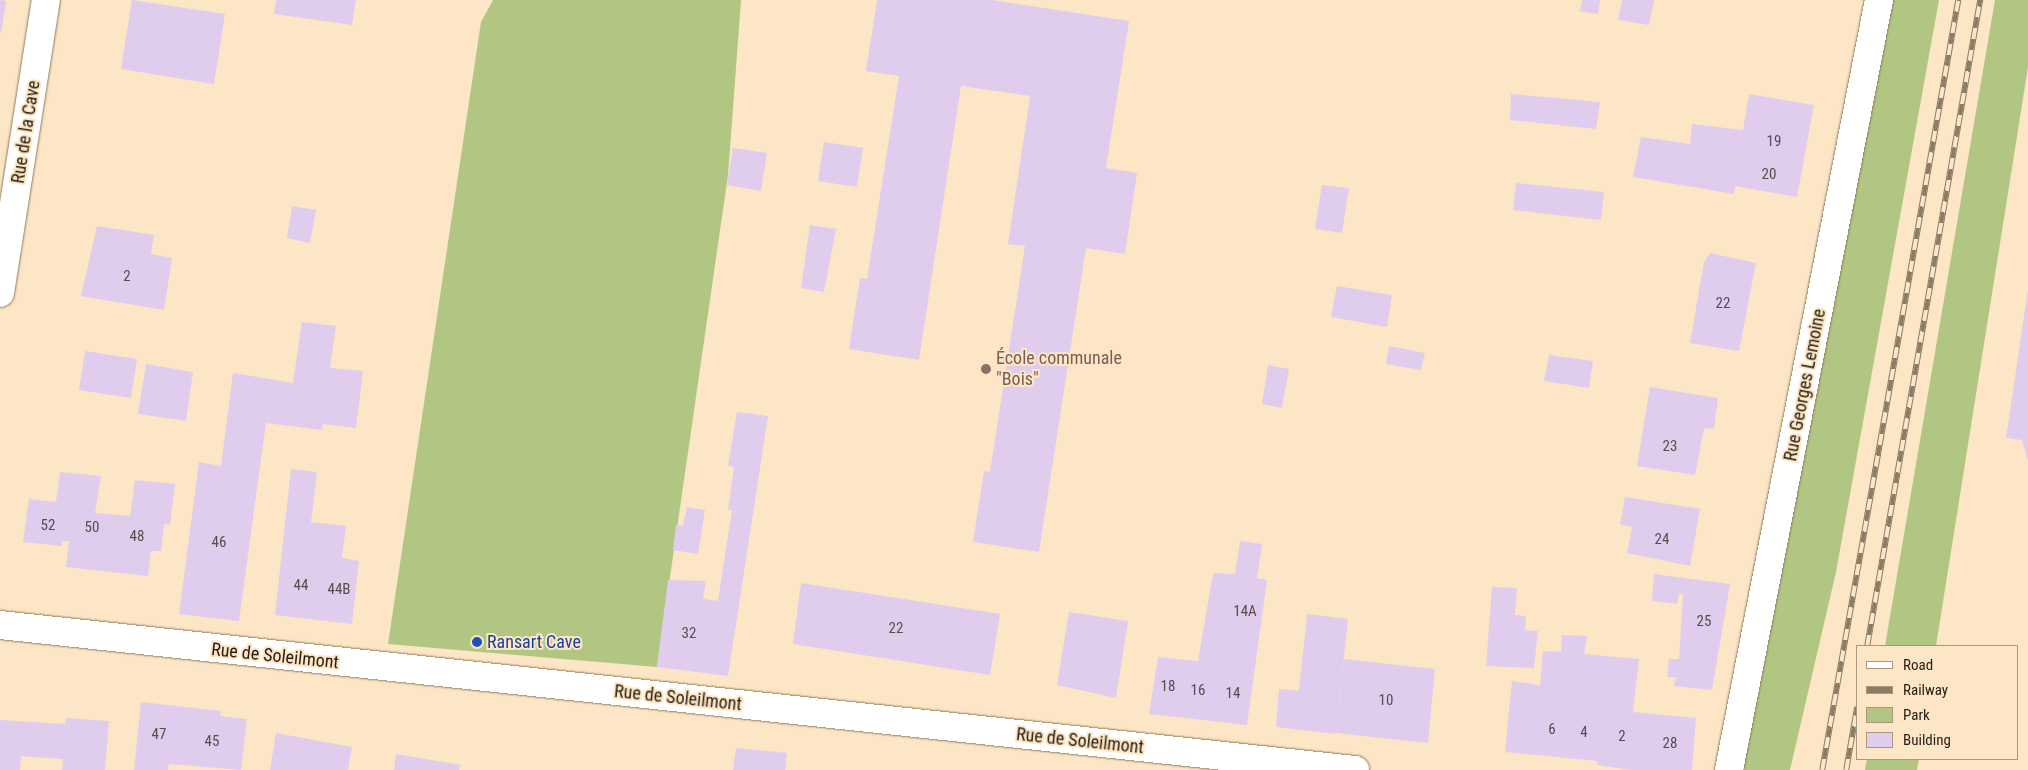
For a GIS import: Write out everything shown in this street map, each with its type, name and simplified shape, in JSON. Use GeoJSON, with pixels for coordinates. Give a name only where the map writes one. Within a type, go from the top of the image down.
{"type":"FeatureCollection","features":[{"type":"Feature","properties":{"kind":"street","name":"Rue de la Cave"},"geometry":{"type":"LineString","coordinates":[[0,293],[46,0]]}},
{"type":"Feature","properties":{"kind":"street","name":"Rue Georges Lemoine"},"geometry":{"type":"LineString","coordinates":[[1729,770],[1879,0]]}},
{"type":"Feature","properties":{"kind":"street","name":"Rue de Soleilmont"},"geometry":{"type":"LineString","coordinates":[[0,625],[1355,770]]}},
{"type":"Feature","properties":{"kind":"green space"},"geometry":{"type":"Polygon","coordinates":[[[493,0],[741,0],[728,175],[657,667],[388,644],[481,22],[493,0]]]}},
{"type":"Feature","properties":{"kind":"green space"},"geometry":{"type":"Polygon","coordinates":[[[1883,0],[1939,0],[1836,572],[1790,770],[1745,770],[1732,755],[1883,0]]]}},
{"type":"Feature","properties":{"kind":"green space"},"geometry":{"type":"Polygon","coordinates":[[[1995,0],[2028,0],[2028,67],[1936,645],[1885,645],[1995,0]]]}},
{"type":"Feature","properties":{"kind":"green space"},"geometry":{"type":"Polygon","coordinates":[[[1867,760],[1919,760],[1917,770],[1865,770],[1867,760]]]}},
{"type":"Feature","properties":{"kind":"building"},"geometry":{"type":"Polygon","coordinates":[[[0,0],[6,1],[1,33],[0,33],[0,0]]]}},
{"type":"Feature","properties":{"kind":"building"},"geometry":{"type":"Polygon","coordinates":[[[132,0],[225,14],[214,84],[121,69],[132,0]]]}},
{"type":"Feature","properties":{"kind":"building"},"geometry":{"type":"Polygon","coordinates":[[[276,0],[356,0],[352,25],[274,14],[276,0]]]}},
{"type":"Feature","properties":{"kind":"building"},"geometry":{"type":"Polygon","coordinates":[[[877,0],[992,0],[1129,21],[1106,168],[1137,173],[1125,254],[1086,248],[1039,552],[973,542],[984,471],[990,472],[1025,246],[1008,244],[1030,96],[961,86],[919,360],[849,349],[860,278],[867,279],[899,76],[866,71],[877,0]]]}},
{"type":"Feature","properties":{"kind":"building"},"geometry":{"type":"Polygon","coordinates":[[[1582,0],[1600,0],[1598,14],[1580,11],[1582,0]]]}},
{"type":"Feature","properties":{"kind":"building"},"geometry":{"type":"Polygon","coordinates":[[[1622,0],[1654,0],[1649,25],[1618,20],[1622,0]]]}},
{"type":"Feature","properties":{"kind":"building"},"geometry":{"type":"Polygon","coordinates":[[[1511,94],[1600,102],[1596,129],[1510,120],[1511,94]]]}},
{"type":"Feature","properties":{"kind":"building"},"geometry":{"type":"Polygon","coordinates":[[[1749,94],[1814,105],[1797,197],[1735,186],[1734,194],[1633,177],[1641,137],[1690,144],[1692,124],[1743,130],[1749,94]]]}},
{"type":"Feature","properties":{"kind":"building"},"geometry":{"type":"Polygon","coordinates":[[[824,142],[863,148],[857,187],[818,181],[824,142]]]}},
{"type":"Feature","properties":{"kind":"building"},"geometry":{"type":"Polygon","coordinates":[[[733,148],[767,153],[761,191],[727,185],[733,148]]]}},
{"type":"Feature","properties":{"kind":"building"},"geometry":{"type":"Polygon","coordinates":[[[1516,183],[1604,192],[1601,220],[1513,210],[1516,183]]]}},
{"type":"Feature","properties":{"kind":"building"},"geometry":{"type":"Polygon","coordinates":[[[1322,185],[1349,188],[1342,233],[1315,229],[1322,185]]]}},
{"type":"Feature","properties":{"kind":"building"},"geometry":{"type":"Polygon","coordinates":[[[292,206],[316,210],[310,243],[287,238],[292,206]]]}},
{"type":"Feature","properties":{"kind":"building"},"geometry":{"type":"Polygon","coordinates":[[[810,225],[836,229],[824,292],[801,288],[810,225]]]}},
{"type":"Feature","properties":{"kind":"building"},"geometry":{"type":"Polygon","coordinates":[[[97,226],[154,235],[151,254],[172,258],[164,310],[81,296],[97,226]]]}},
{"type":"Feature","properties":{"kind":"building"},"geometry":{"type":"Polygon","coordinates":[[[1710,253],[1756,263],[1739,351],[1690,343],[1704,262],[1710,253]]]}},
{"type":"Feature","properties":{"kind":"building"},"geometry":{"type":"Polygon","coordinates":[[[1337,286],[1392,295],[1387,327],[1331,317],[1337,286]]]}},
{"type":"Feature","properties":{"kind":"building"},"geometry":{"type":"Polygon","coordinates":[[[2028,289],[2028,461],[2022,440],[2006,438],[2028,289]]]}},
{"type":"Feature","properties":{"kind":"building"},"geometry":{"type":"Polygon","coordinates":[[[302,322],[336,326],[330,368],[363,371],[356,428],[323,424],[322,430],[266,423],[239,621],[179,614],[199,462],[221,466],[233,373],[293,383],[302,322]]]}},
{"type":"Feature","properties":{"kind":"building"},"geometry":{"type":"Polygon","coordinates":[[[1389,346],[1425,353],[1421,370],[1386,364],[1389,346]]]}},
{"type":"Feature","properties":{"kind":"building"},"geometry":{"type":"Polygon","coordinates":[[[85,351],[137,359],[131,398],[79,390],[85,351]]]}},
{"type":"Feature","properties":{"kind":"building"},"geometry":{"type":"Polygon","coordinates":[[[1549,355],[1593,361],[1589,388],[1544,381],[1549,355]]]}},
{"type":"Feature","properties":{"kind":"building"},"geometry":{"type":"Polygon","coordinates":[[[146,364],[193,372],[186,421],[138,414],[146,364]]]}},
{"type":"Feature","properties":{"kind":"building"},"geometry":{"type":"Polygon","coordinates":[[[1268,365],[1289,369],[1282,408],[1262,404],[1268,365]]]}},
{"type":"Feature","properties":{"kind":"building"},"geometry":{"type":"Polygon","coordinates":[[[1650,387],[1718,398],[1714,429],[1704,428],[1695,475],[1637,466],[1650,387]]]}},
{"type":"Feature","properties":{"kind":"building"},"geometry":{"type":"Polygon","coordinates":[[[737,412],[768,416],[728,676],[657,667],[668,580],[706,581],[703,599],[718,601],[732,510],[728,510],[734,467],[728,466],[737,412]]]}},
{"type":"Feature","properties":{"kind":"building"},"geometry":{"type":"Polygon","coordinates":[[[291,469],[317,472],[311,522],[346,526],[342,558],[359,561],[352,624],[275,615],[291,469]]]}},
{"type":"Feature","properties":{"kind":"building"},"geometry":{"type":"Polygon","coordinates":[[[60,472],[101,476],[95,513],[130,516],[135,480],[175,484],[170,525],[164,524],[161,551],[151,551],[148,576],[66,567],[69,541],[62,541],[62,546],[23,542],[29,499],[56,502],[60,472]]]}},
{"type":"Feature","properties":{"kind":"building"},"geometry":{"type":"Polygon","coordinates":[[[1625,497],[1700,509],[1690,566],[1627,553],[1632,527],[1620,524],[1625,497]]]}},
{"type":"Feature","properties":{"kind":"building"},"geometry":{"type":"Polygon","coordinates":[[[687,507],[705,510],[698,554],[673,550],[676,525],[683,526],[687,507]]]}},
{"type":"Feature","properties":{"kind":"building"},"geometry":{"type":"Polygon","coordinates":[[[1240,541],[1262,544],[1257,578],[1267,580],[1247,725],[1149,714],[1158,657],[1198,661],[1213,573],[1235,574],[1240,541]]]}},
{"type":"Feature","properties":{"kind":"building"},"geometry":{"type":"Polygon","coordinates":[[[1654,574],[1730,584],[1712,690],[1674,686],[1676,677],[1667,677],[1669,659],[1679,659],[1683,594],[1679,594],[1677,604],[1652,601],[1654,574]]]}},
{"type":"Feature","properties":{"kind":"building"},"geometry":{"type":"Polygon","coordinates":[[[801,583],[1000,614],[990,675],[793,644],[801,583]]]}},
{"type":"Feature","properties":{"kind":"building"},"geometry":{"type":"Polygon","coordinates":[[[1492,587],[1517,588],[1515,615],[1526,616],[1525,630],[1538,631],[1534,668],[1486,666],[1492,587]]]}},
{"type":"Feature","properties":{"kind":"building"},"geometry":{"type":"Polygon","coordinates":[[[1069,612],[1128,621],[1116,698],[1057,685],[1069,612]]]}},
{"type":"Feature","properties":{"kind":"building"},"geometry":{"type":"Polygon","coordinates":[[[1307,614],[1348,619],[1336,734],[1276,727],[1279,689],[1299,691],[1307,614]]]}},
{"type":"Feature","properties":{"kind":"building"},"geometry":{"type":"Polygon","coordinates":[[[1562,635],[1587,636],[1584,654],[1639,659],[1633,712],[1696,718],[1692,770],[1631,770],[1597,765],[1597,761],[1505,752],[1512,681],[1540,685],[1543,651],[1561,652],[1562,635]]]}},
{"type":"Feature","properties":{"kind":"building"},"geometry":{"type":"Polygon","coordinates":[[[1344,659],[1435,669],[1428,743],[1336,733],[1344,659]]]}},
{"type":"Feature","properties":{"kind":"building"},"geometry":{"type":"Polygon","coordinates":[[[141,702],[221,711],[220,716],[247,719],[241,770],[169,764],[168,770],[134,770],[141,702]]]}},
{"type":"Feature","properties":{"kind":"building"},"geometry":{"type":"Polygon","coordinates":[[[66,718],[109,721],[105,770],[62,770],[63,759],[21,756],[20,770],[0,770],[0,720],[65,724],[66,718]]]}},
{"type":"Feature","properties":{"kind":"building"},"geometry":{"type":"Polygon","coordinates":[[[276,733],[352,747],[348,770],[270,770],[276,733]]]}},
{"type":"Feature","properties":{"kind":"building"},"geometry":{"type":"Polygon","coordinates":[[[736,748],[787,753],[785,770],[733,770],[736,748]]]}},
{"type":"Feature","properties":{"kind":"building"},"geometry":{"type":"Polygon","coordinates":[[[396,754],[460,765],[459,770],[394,770],[396,754]]]}},
{"type":"Feature","properties":{"kind":"railway"},"geometry":{"type":"LineString","coordinates":[[1822,770],[1958,0]]}},
{"type":"Feature","properties":{"kind":"railway"},"geometry":{"type":"LineString","coordinates":[[1867,645],[1980,0]]}},
{"type":"Feature","properties":{"kind":"railway"},"geometry":{"type":"LineString","coordinates":[[1846,770],[1856,713]]}},
{"type":"Feature","properties":{"kind":"place","name":"École communale \"Bois\""},"geometry":{"type":"Point","coordinates":[986,369]}},
{"type":"Feature","properties":{"kind":"place","name":"Ransart Cave"},"geometry":{"type":"Point","coordinates":[477,642]}}]}
